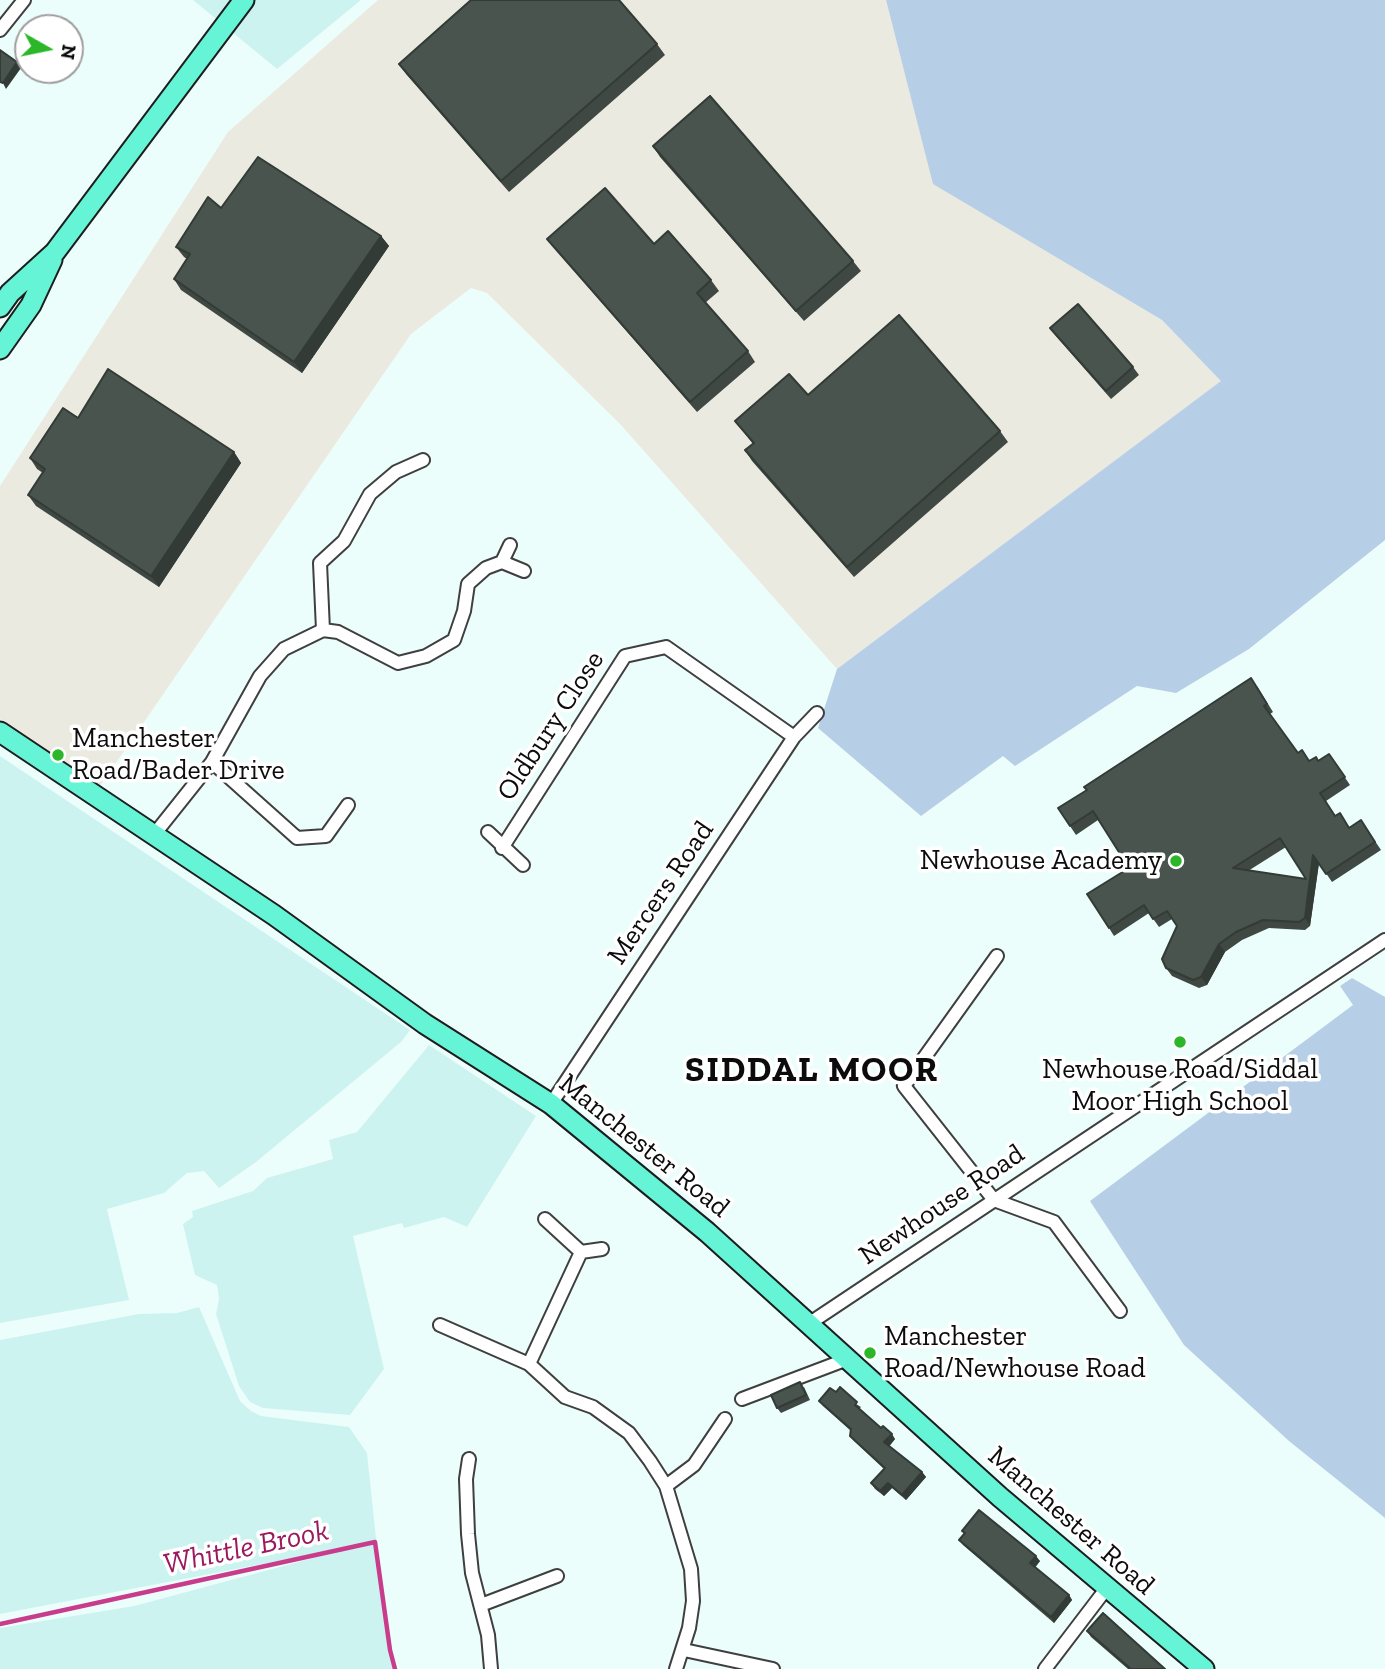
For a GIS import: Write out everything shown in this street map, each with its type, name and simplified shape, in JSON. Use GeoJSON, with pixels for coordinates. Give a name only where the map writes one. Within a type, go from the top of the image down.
{"type":"FeatureCollection","features":[{"type":"Feature","properties":{"kind":"main road"},"geometry":{"type":"LineString","coordinates":[[0,307],[10,293],[55,253],[244,0]]}},
{"type":"Feature","properties":{"kind":"main road"},"geometry":{"type":"LineString","coordinates":[[0,349],[31,305],[55,253]]}},
{"type":"Feature","properties":{"kind":"main road","name":"Manchester Road"},"geometry":{"type":"LineString","coordinates":[[0,732],[274,915],[425,1024],[551,1104],[707,1232],[845,1360],[1106,1589],[1204,1669]]}},
{"type":"Feature","properties":{"kind":"street"},"geometry":{"type":"LineString","coordinates":[[0,30],[24,0]]}},
{"type":"Feature","properties":{"kind":"street"},"geometry":{"type":"LineString","coordinates":[[323,630],[320,563],[344,541],[370,494],[396,472],[423,460]]}},
{"type":"Feature","properties":{"kind":"street"},"geometry":{"type":"LineString","coordinates":[[153,835],[212,762],[260,676],[284,649],[323,630],[338,632],[398,663],[426,656],[454,640],[464,611],[468,584],[486,569],[502,562],[510,545]]}},
{"type":"Feature","properties":{"kind":"street"},"geometry":{"type":"LineString","coordinates":[[502,562],[524,571]]}},
{"type":"Feature","properties":{"kind":"street","name":"Oldbury Close"},"geometry":{"type":"LineString","coordinates":[[502,848],[625,656],[666,647],[794,737]]}},
{"type":"Feature","properties":{"kind":"street","name":"Mercers Road"},"geometry":{"type":"LineString","coordinates":[[551,1104],[794,737],[817,713]]}},
{"type":"Feature","properties":{"kind":"street"},"geometry":{"type":"LineString","coordinates":[[212,762],[297,838],[326,836],[348,805]]}},
{"type":"Feature","properties":{"kind":"street"},"geometry":{"type":"LineString","coordinates":[[488,832],[523,865]]}},
{"type":"Feature","properties":{"kind":"street","name":"Newhouse Road"},"geometry":{"type":"LineString","coordinates":[[807,1325],[1385,940]]}},
{"type":"Feature","properties":{"kind":"street"},"geometry":{"type":"LineString","coordinates":[[998,956],[904,1086],[994,1200],[1054,1222],[1120,1311]]}},
{"type":"Feature","properties":{"kind":"street"},"geometry":{"type":"LineString","coordinates":[[545,1219],[581,1252]]}},
{"type":"Feature","properties":{"kind":"street"},"geometry":{"type":"LineString","coordinates":[[581,1252],[602,1249]]}},
{"type":"Feature","properties":{"kind":"street"},"geometry":{"type":"LineString","coordinates":[[529,1364],[581,1252]]}},
{"type":"Feature","properties":{"kind":"street"},"geometry":{"type":"LineString","coordinates":[[440,1325],[529,1364],[565,1397],[593,1407],[629,1433],[666,1486],[691,1569],[693,1601],[684,1650],[676,1669]]}},
{"type":"Feature","properties":{"kind":"street"},"geometry":{"type":"LineString","coordinates":[[742,1399],[845,1360]]}},
{"type":"Feature","properties":{"kind":"street"},"geometry":{"type":"LineString","coordinates":[[666,1486],[694,1465],[725,1419]]}},
{"type":"Feature","properties":{"kind":"street"},"geometry":{"type":"LineString","coordinates":[[709,1443],[722,1452]]}},
{"type":"Feature","properties":{"kind":"street"},"geometry":{"type":"LineString","coordinates":[[469,1459],[466,1479],[472,1573],[481,1605],[491,1669]]}},
{"type":"Feature","properties":{"kind":"street"},"geometry":{"type":"LineString","coordinates":[[481,1605],[557,1576]]}},
{"type":"Feature","properties":{"kind":"street"},"geometry":{"type":"LineString","coordinates":[[1045,1669],[1106,1589]]}},
{"type":"Feature","properties":{"kind":"street"},"geometry":{"type":"LineString","coordinates":[[684,1650],[773,1669]]}},
{"type":"Feature","properties":{"kind":"shaded area"},"geometry":{"type":"Polygon","coordinates":[[[193,0],[361,0],[277,69],[193,0]]]}},
{"type":"Feature","properties":{"kind":"shaded area"},"geometry":{"type":"Polygon","coordinates":[[[378,0],[886,0],[934,184],[1162,320],[1222,381],[837,669],[621,425],[487,293],[471,288],[411,334],[100,786],[0,719],[0,486],[228,132],[378,0]]]}},
{"type":"Feature","properties":{"kind":"shaded area"},"geometry":{"type":"Polygon","coordinates":[[[886,0],[1385,0],[1385,540],[1249,649],[1176,693],[1137,686],[1015,766],[1003,756],[921,816],[818,728],[837,669],[1221,381],[1162,320],[933,184],[886,0]]]}},
{"type":"Feature","properties":{"kind":"shaded area"},"geometry":{"type":"Polygon","coordinates":[[[0,756],[410,1030],[401,1042],[256,1162],[219,1188],[204,1171],[187,1173],[164,1193],[107,1209],[129,1300],[0,1323],[0,756]]]}},
{"type":"Feature","properties":{"kind":"shaded area"},"geometry":{"type":"Polygon","coordinates":[[[1352,978],[1385,997],[1385,1518],[1289,1441],[1184,1345],[1090,1201],[1353,1005],[1340,986],[1352,978]]]}},
{"type":"Feature","properties":{"kind":"shaded area"},"geometry":{"type":"Polygon","coordinates":[[[429,1045],[536,1116],[467,1227],[444,1217],[404,1228],[402,1223],[353,1236],[384,1369],[350,1415],[263,1408],[250,1402],[239,1386],[216,1314],[219,1299],[217,1285],[195,1275],[183,1224],[193,1217],[192,1211],[253,1191],[267,1178],[333,1159],[329,1140],[357,1132],[429,1045]]]}},
{"type":"Feature","properties":{"kind":"shaded area"},"geometry":{"type":"Polygon","coordinates":[[[199,1307],[240,1401],[251,1411],[261,1416],[349,1427],[367,1453],[388,1652],[393,1669],[0,1669],[0,1628],[134,1606],[362,1545],[0,1614],[0,1340],[139,1314],[177,1313],[199,1307]]]}},
{"type":"Feature","properties":{"kind":"building"},"geometry":{"type":"Polygon","coordinates":[[[471,0],[619,0],[657,44],[501,181],[399,64],[471,0]]]}},
{"type":"Feature","properties":{"kind":"building"},"geometry":{"type":"Polygon","coordinates":[[[0,50],[14,60],[14,66],[3,83],[0,82],[0,50]]]}},
{"type":"Feature","properties":{"kind":"building"},"geometry":{"type":"Polygon","coordinates":[[[710,96],[853,261],[796,311],[653,146],[710,96]]]}},
{"type":"Feature","properties":{"kind":"building"},"geometry":{"type":"Polygon","coordinates":[[[258,157],[381,236],[294,362],[174,279],[190,254],[176,247],[208,197],[221,208],[258,157]]]}},
{"type":"Feature","properties":{"kind":"building"},"geometry":{"type":"Polygon","coordinates":[[[605,188],[654,244],[668,231],[711,280],[697,293],[748,351],[690,402],[547,239],[605,188]]]}},
{"type":"Feature","properties":{"kind":"building"},"geometry":{"type":"Polygon","coordinates":[[[1078,304],[1133,367],[1106,391],[1050,328],[1078,304]]]}},
{"type":"Feature","properties":{"kind":"building"},"geometry":{"type":"Polygon","coordinates":[[[899,315],[1000,431],[847,567],[745,450],[754,443],[735,421],[789,374],[808,395],[899,315]]]}},
{"type":"Feature","properties":{"kind":"building"},"geometry":{"type":"Polygon","coordinates":[[[108,369],[234,452],[151,576],[28,495],[45,469],[30,458],[63,408],[78,418],[108,369]]]}},
{"type":"Feature","properties":{"kind":"building"},"geometry":{"type":"Polygon","coordinates":[[[1251,678],[1267,704],[1264,706],[1298,753],[1302,750],[1309,761],[1316,757],[1318,761],[1329,754],[1345,777],[1320,793],[1335,816],[1340,813],[1349,828],[1361,820],[1375,842],[1326,874],[1313,855],[1305,918],[1299,922],[1263,920],[1236,932],[1219,944],[1201,977],[1193,980],[1166,968],[1162,959],[1177,926],[1167,911],[1153,919],[1144,905],[1109,928],[1087,894],[1129,868],[1093,811],[1070,826],[1058,808],[1087,790],[1084,787],[1251,678]],[[1280,838],[1233,868],[1306,879],[1280,838]]]}},
{"type":"Feature","properties":{"kind":"building"},"geometry":{"type":"Polygon","coordinates":[[[800,1382],[806,1395],[777,1408],[771,1395],[800,1382]]]}},
{"type":"Feature","properties":{"kind":"building"},"geometry":{"type":"Polygon","coordinates":[[[840,1387],[857,1402],[855,1405],[892,1434],[884,1442],[922,1472],[902,1495],[888,1483],[880,1491],[871,1483],[885,1468],[850,1436],[851,1429],[819,1401],[830,1388],[836,1392],[840,1387]]]}},
{"type":"Feature","properties":{"kind":"building"},"geometry":{"type":"Polygon","coordinates":[[[979,1510],[1036,1556],[1030,1563],[1069,1595],[1051,1617],[959,1540],[965,1533],[962,1531],[979,1510]]]}},
{"type":"Feature","properties":{"kind":"building"},"geometry":{"type":"Polygon","coordinates":[[[1103,1613],[1165,1669],[1131,1669],[1087,1631],[1103,1613]]]}},
{"type":"Feature","properties":{"kind":"waterway","name":"Whittle Brook"},"geometry":{"type":"LineString","coordinates":[[0,1624],[375,1542],[395,1669]]}},
{"type":"Feature","properties":{"kind":"place","name":"Manchester Road/Bader Drive"},"geometry":{"type":"Point","coordinates":[58,755]}},
{"type":"Feature","properties":{"kind":"place","name":"Newhouse Academy"},"geometry":{"type":"Point","coordinates":[1176,861]}},
{"type":"Feature","properties":{"kind":"place","name":"Newhouse Road/Siddal Moor High School"},"geometry":{"type":"Point","coordinates":[1180,1042]}},
{"type":"Feature","properties":{"kind":"place","name":"Manchester Road/Newhouse Road"},"geometry":{"type":"Point","coordinates":[870,1353]}},
{"type":"Feature","properties":{"kind":"district","name":"SIDDAL MOOR"},"geometry":{"type":"Point","coordinates":[812,1071]}}]}
